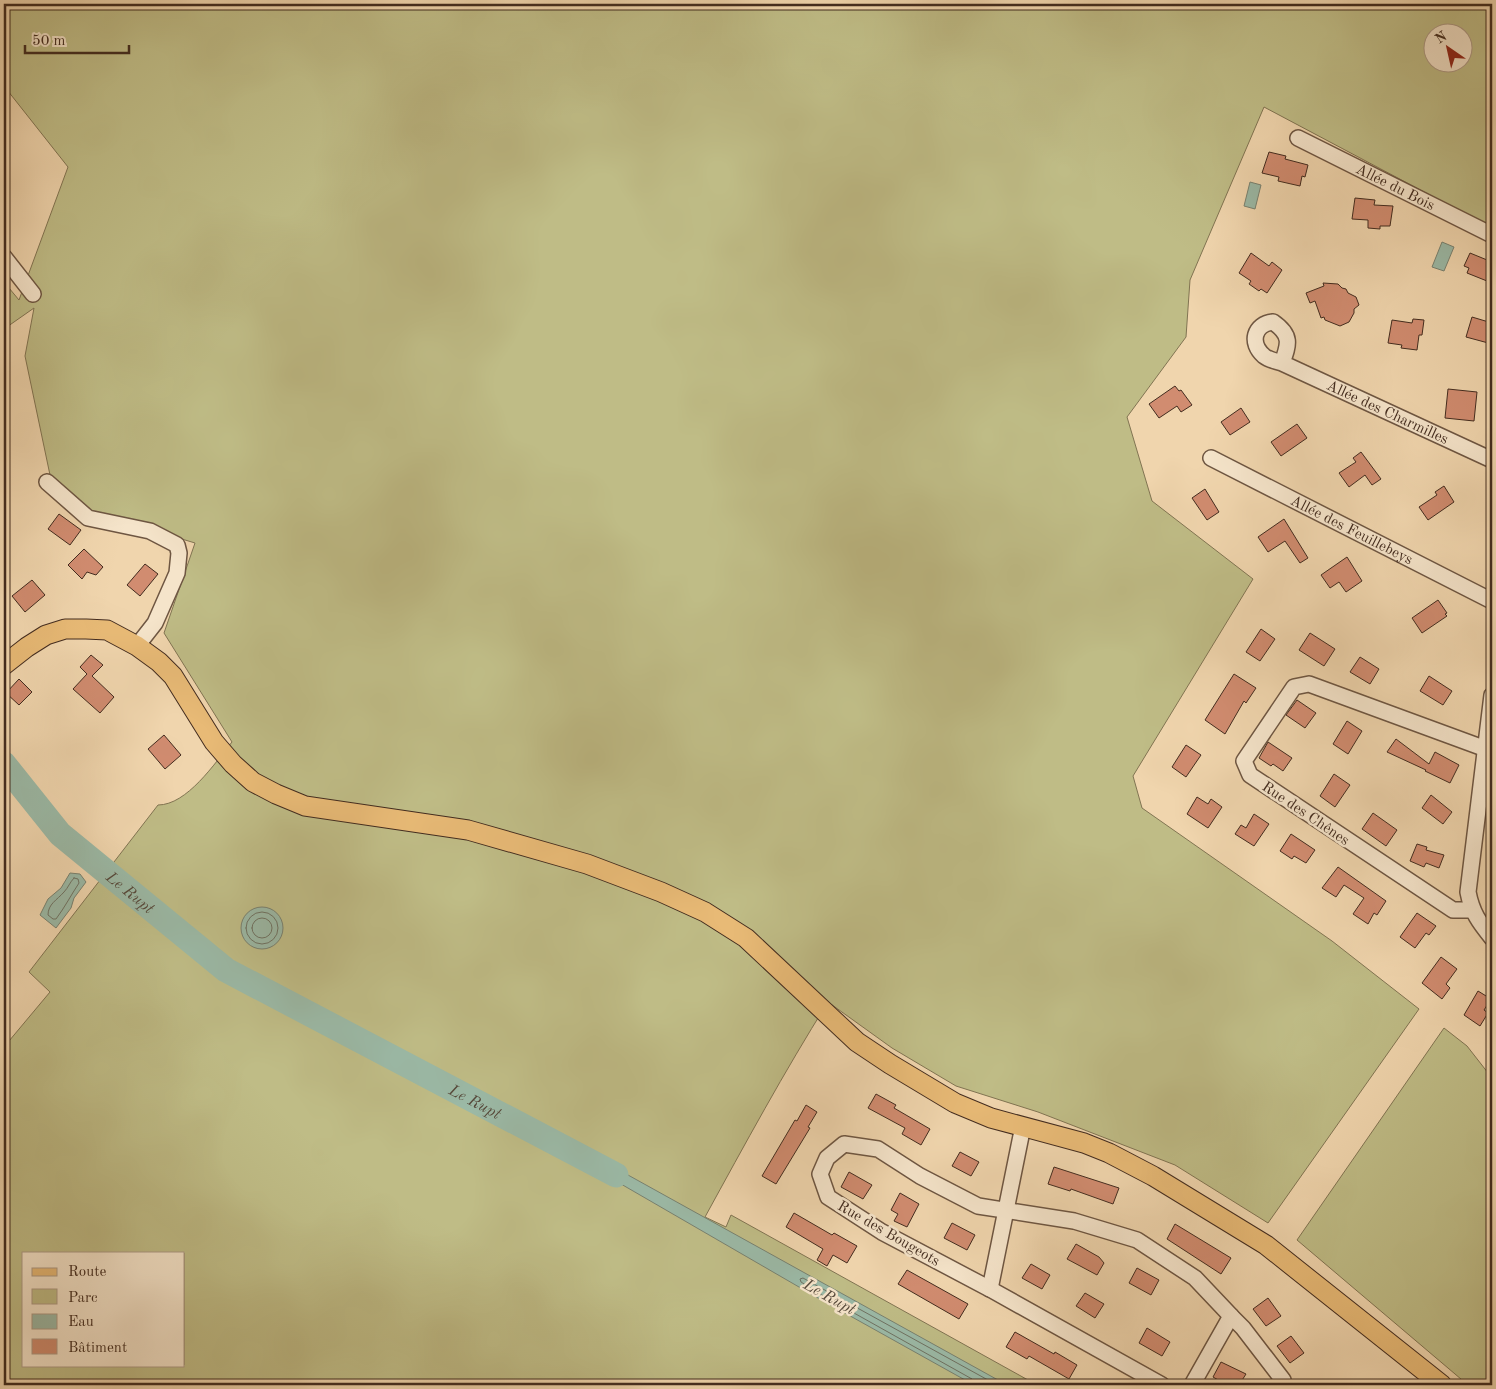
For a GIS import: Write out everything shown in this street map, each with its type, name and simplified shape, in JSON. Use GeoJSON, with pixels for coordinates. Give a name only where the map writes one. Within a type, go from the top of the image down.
{"type":"FeatureCollection","features":[{"type":"Feature","properties":{"kind":"main road"},"geometry":{"type":"LineString","coordinates":[[4,665],[46,635],[65,629],[107,630],[137,646],[159,662],[173,676],[214,742],[233,764],[253,782],[276,794],[305,806],[468,830],[587,864],[661,892],[705,912],[746,938],[857,1042],[890,1064],[955,1102],[991,1118],[1084,1143],[1109,1153],[1153,1176],[1266,1245],[1439,1384]]}},
{"type":"Feature","properties":{"kind":"street","name":"Allée du Bois"},"geometry":{"type":"LineString","coordinates":[[1298,138],[1492,235]]}},
{"type":"Feature","properties":{"kind":"street"},"geometry":{"type":"LineString","coordinates":[[4,257],[33,294]]}},
{"type":"Feature","properties":{"kind":"street","name":"Allée des Charmilles"},"geometry":{"type":"LineString","coordinates":[[1282,364],[1492,460]]}},
{"type":"Feature","properties":{"kind":"street","name":"Allée des Feuillebeys"},"geometry":{"type":"LineString","coordinates":[[1211,458],[1492,601]]}},
{"type":"Feature","properties":{"kind":"street"},"geometry":{"type":"LineString","coordinates":[[48,482],[88,518],[150,531],[177,545],[179,553],[176,572],[155,623],[137,646]]}},
{"type":"Feature","properties":{"kind":"street","name":"Rue des Chênes"},"geometry":{"type":"LineString","coordinates":[[1472,910],[1453,910],[1250,775],[1244,761],[1294,687],[1309,684],[1486,749]]}},
{"type":"Feature","properties":{"kind":"street"},"geometry":{"type":"LineString","coordinates":[[1492,695],[1468,892],[1472,910],[1478,921],[1492,938]]}},
{"type":"Feature","properties":{"kind":"street"},"geometry":{"type":"LineString","coordinates":[[990,1289],[1023,1126]]}},
{"type":"Feature","properties":{"kind":"street","name":"Rue des Bougeots"},"geometry":{"type":"LineString","coordinates":[[1162,1385],[990,1289],[882,1232],[828,1197],[820,1174],[827,1158],[844,1144],[878,1149],[920,1176],[978,1206],[1074,1221],[1137,1240],[1195,1278],[1243,1328],[1282,1384]]}},
{"type":"Feature","properties":{"kind":"street"},"geometry":{"type":"LineString","coordinates":[[1192,1385],[1231,1316]]}},
{"type":"Feature","properties":{"kind":"green space"},"geometry":{"type":"Polygon","coordinates":[[[4,4],[1492,4],[1492,228],[1264,107],[1190,280],[1186,337],[1127,417],[1152,501],[1253,579],[1133,776],[1142,808],[1332,941],[1419,1009],[1268,1223],[1175,1165],[1038,1112],[956,1086],[892,1048],[828,1002],[780,1082],[705,1217],[726,1227],[731,1215],[1037,1385],[4,1385],[4,1047],[50,992],[29,972],[158,805],[169,803],[190,791],[232,742],[164,633],[195,543],[90,511],[50,475],[25,356],[34,308],[4,329],[4,282],[19,300],[68,167],[4,86],[4,4]]]}},
{"type":"Feature","properties":{"kind":"green space"},"geometry":{"type":"Polygon","coordinates":[[[1444,1028],[1467,1046],[1492,1078],[1492,1385],[1468,1385],[1297,1240],[1444,1028]]]}},
{"type":"Feature","properties":{"kind":"water"},"geometry":{"type":"Polygon","coordinates":[[[1250,182],[1261,185],[1255,209],[1244,206],[1250,182]]]}},
{"type":"Feature","properties":{"kind":"water"},"geometry":{"type":"Polygon","coordinates":[[[1442,242],[1454,247],[1444,271],[1432,267],[1442,242]]]}},
{"type":"Feature","properties":{"kind":"water"},"geometry":{"type":"Polygon","coordinates":[[[70,873],[80,874],[86,882],[74,898],[71,908],[56,928],[40,915],[48,899],[61,888],[70,873]]]}},
{"type":"Feature","properties":{"kind":"water"},"geometry":{"type":"Polygon","coordinates":[[[258,907],[266,907],[277,913],[283,928],[277,943],[266,949],[258,949],[247,943],[241,932],[241,924],[247,913],[258,907]]]}},
{"type":"Feature","properties":{"kind":"water"},"geometry":{"type":"Polygon","coordinates":[[[586,1160],[628,1175],[1007,1385],[974,1385],[818,1298],[621,1184],[586,1160]]]}},
{"type":"Feature","properties":{"kind":"building"},"geometry":{"type":"Polygon","coordinates":[[[1269,152],[1286,156],[1285,159],[1308,165],[1305,177],[1302,176],[1300,186],[1278,181],[1279,177],[1262,173],[1269,152]]]}},
{"type":"Feature","properties":{"kind":"building"},"geometry":{"type":"Polygon","coordinates":[[[1355,198],[1375,200],[1374,205],[1393,206],[1390,226],[1380,226],[1380,229],[1368,228],[1368,220],[1352,219],[1355,198]]]}},
{"type":"Feature","properties":{"kind":"building"},"geometry":{"type":"Polygon","coordinates":[[[1251,253],[1269,266],[1272,262],[1282,270],[1267,293],[1261,289],[1259,291],[1249,284],[1251,281],[1239,273],[1251,253]]]}},
{"type":"Feature","properties":{"kind":"building"},"geometry":{"type":"Polygon","coordinates":[[[1470,253],[1492,262],[1492,283],[1467,273],[1469,268],[1464,266],[1470,253]]]}},
{"type":"Feature","properties":{"kind":"building"},"geometry":{"type":"Polygon","coordinates":[[[1323,283],[1338,284],[1356,297],[1359,305],[1354,309],[1349,322],[1340,326],[1325,320],[1324,317],[1321,318],[1315,301],[1310,303],[1306,293],[1324,286],[1323,283]]]}},
{"type":"Feature","properties":{"kind":"building"},"geometry":{"type":"Polygon","coordinates":[[[1472,317],[1492,323],[1492,344],[1466,337],[1472,317]]]}},
{"type":"Feature","properties":{"kind":"building"},"geometry":{"type":"Polygon","coordinates":[[[1413,319],[1424,320],[1417,350],[1401,348],[1402,345],[1388,343],[1392,320],[1412,323],[1413,319]]]}},
{"type":"Feature","properties":{"kind":"building"},"geometry":{"type":"Polygon","coordinates":[[[1175,386],[1179,391],[1181,390],[1192,405],[1181,412],[1177,406],[1159,418],[1149,404],[1175,386]]]}},
{"type":"Feature","properties":{"kind":"building"},"geometry":{"type":"Polygon","coordinates":[[[1448,389],[1477,392],[1474,421],[1445,418],[1448,389]]]}},
{"type":"Feature","properties":{"kind":"building"},"geometry":{"type":"Polygon","coordinates":[[[1241,408],[1250,422],[1230,435],[1221,422],[1241,408]]]}},
{"type":"Feature","properties":{"kind":"building"},"geometry":{"type":"Polygon","coordinates":[[[1297,424],[1307,438],[1281,456],[1271,442],[1297,424]]]}},
{"type":"Feature","properties":{"kind":"building"},"geometry":{"type":"Polygon","coordinates":[[[1361,452],[1381,479],[1372,485],[1365,475],[1349,487],[1339,473],[1356,462],[1353,458],[1361,452]]]}},
{"type":"Feature","properties":{"kind":"building"},"geometry":{"type":"Polygon","coordinates":[[[1444,486],[1454,502],[1428,520],[1419,507],[1437,495],[1435,492],[1444,486]]]}},
{"type":"Feature","properties":{"kind":"building"},"geometry":{"type":"Polygon","coordinates":[[[1205,489],[1219,512],[1207,520],[1192,498],[1205,489]]]}},
{"type":"Feature","properties":{"kind":"building"},"geometry":{"type":"Polygon","coordinates":[[[59,514],[81,530],[70,545],[48,529],[59,514]]]}},
{"type":"Feature","properties":{"kind":"building"},"geometry":{"type":"Polygon","coordinates":[[[1284,519],[1308,558],[1300,563],[1285,541],[1268,552],[1258,537],[1284,519]]]}},
{"type":"Feature","properties":{"kind":"building"},"geometry":{"type":"Polygon","coordinates":[[[84,549],[103,567],[96,575],[87,572],[82,579],[68,565],[84,549]]]}},
{"type":"Feature","properties":{"kind":"building"},"geometry":{"type":"Polygon","coordinates":[[[1347,557],[1362,581],[1346,592],[1339,582],[1330,588],[1321,575],[1347,557]]]}},
{"type":"Feature","properties":{"kind":"building"},"geometry":{"type":"Polygon","coordinates":[[[145,564],[158,574],[140,596],[127,585],[145,564]]]}},
{"type":"Feature","properties":{"kind":"building"},"geometry":{"type":"Polygon","coordinates":[[[32,580],[45,595],[25,612],[12,596],[32,580]]]}},
{"type":"Feature","properties":{"kind":"building"},"geometry":{"type":"Polygon","coordinates":[[[1438,600],[1447,616],[1422,633],[1412,618],[1438,600]]]}},
{"type":"Feature","properties":{"kind":"building"},"geometry":{"type":"Polygon","coordinates":[[[1261,629],[1275,639],[1260,661],[1246,652],[1261,629]]]}},
{"type":"Feature","properties":{"kind":"building"},"geometry":{"type":"Polygon","coordinates":[[[1310,633],[1335,649],[1324,666],[1299,650],[1310,633]]]}},
{"type":"Feature","properties":{"kind":"building"},"geometry":{"type":"Polygon","coordinates":[[[91,655],[103,665],[92,676],[114,697],[100,713],[73,689],[87,674],[80,667],[91,655]]]}},
{"type":"Feature","properties":{"kind":"building"},"geometry":{"type":"Polygon","coordinates":[[[1360,657],[1379,669],[1370,684],[1350,672],[1360,657]]]}},
{"type":"Feature","properties":{"kind":"building"},"geometry":{"type":"Polygon","coordinates":[[[1234,674],[1256,688],[1246,703],[1244,701],[1225,734],[1205,720],[1234,674]]]}},
{"type":"Feature","properties":{"kind":"building"},"geometry":{"type":"Polygon","coordinates":[[[1429,676],[1452,691],[1443,705],[1420,691],[1429,676]]]}},
{"type":"Feature","properties":{"kind":"building"},"geometry":{"type":"Polygon","coordinates":[[[19,679],[32,692],[19,705],[6,693],[19,679]]]}},
{"type":"Feature","properties":{"kind":"building"},"geometry":{"type":"Polygon","coordinates":[[[1297,700],[1316,713],[1305,728],[1286,715],[1297,700]]]}},
{"type":"Feature","properties":{"kind":"building"},"geometry":{"type":"Polygon","coordinates":[[[1347,721],[1362,731],[1348,754],[1333,744],[1347,721]]]}},
{"type":"Feature","properties":{"kind":"building"},"geometry":{"type":"Polygon","coordinates":[[[164,735],[181,755],[165,769],[148,749],[164,735]]]}},
{"type":"Feature","properties":{"kind":"building"},"geometry":{"type":"Polygon","coordinates":[[[1396,739],[1429,764],[1435,752],[1459,765],[1450,783],[1387,752],[1396,739]]]}},
{"type":"Feature","properties":{"kind":"building"},"geometry":{"type":"Polygon","coordinates":[[[1268,742],[1292,758],[1283,771],[1259,758],[1268,742]]]}},
{"type":"Feature","properties":{"kind":"building"},"geometry":{"type":"Polygon","coordinates":[[[1186,745],[1201,755],[1186,777],[1172,767],[1186,745]]]}},
{"type":"Feature","properties":{"kind":"building"},"geometry":{"type":"Polygon","coordinates":[[[1334,774],[1350,785],[1335,807],[1320,796],[1334,774]]]}},
{"type":"Feature","properties":{"kind":"building"},"geometry":{"type":"Polygon","coordinates":[[[1431,795],[1452,812],[1443,824],[1422,808],[1431,795]]]}},
{"type":"Feature","properties":{"kind":"building"},"geometry":{"type":"Polygon","coordinates":[[[1197,797],[1208,804],[1211,799],[1222,807],[1208,828],[1187,814],[1197,797]]]}},
{"type":"Feature","properties":{"kind":"building"},"geometry":{"type":"Polygon","coordinates":[[[1373,813],[1397,830],[1386,846],[1362,829],[1373,813]]]}},
{"type":"Feature","properties":{"kind":"building"},"geometry":{"type":"Polygon","coordinates":[[[1254,814],[1269,824],[1254,846],[1235,834],[1241,825],[1246,828],[1254,814]]]}},
{"type":"Feature","properties":{"kind":"building"},"geometry":{"type":"Polygon","coordinates":[[[1291,834],[1315,850],[1306,863],[1294,856],[1292,859],[1280,851],[1291,834]]]}},
{"type":"Feature","properties":{"kind":"building"},"geometry":{"type":"Polygon","coordinates":[[[1417,844],[1427,847],[1426,850],[1444,855],[1439,868],[1426,863],[1424,867],[1410,861],[1417,844]]]}},
{"type":"Feature","properties":{"kind":"building"},"geometry":{"type":"Polygon","coordinates":[[[1338,867],[1386,901],[1377,915],[1374,913],[1368,924],[1353,914],[1364,898],[1344,885],[1336,897],[1322,888],[1338,867]]]}},
{"type":"Feature","properties":{"kind":"building"},"geometry":{"type":"Polygon","coordinates":[[[1417,913],[1436,926],[1429,935],[1426,933],[1415,948],[1400,937],[1417,913]]]}},
{"type":"Feature","properties":{"kind":"building"},"geometry":{"type":"Polygon","coordinates":[[[1441,957],[1457,969],[1446,984],[1450,988],[1442,999],[1422,983],[1441,957]]]}},
{"type":"Feature","properties":{"kind":"building"},"geometry":{"type":"Polygon","coordinates":[[[1478,991],[1491,999],[1484,1010],[1488,1013],[1480,1026],[1464,1015],[1478,991]]]}},
{"type":"Feature","properties":{"kind":"building"},"geometry":{"type":"Polygon","coordinates":[[[876,1094],[896,1105],[894,1108],[930,1129],[921,1145],[902,1134],[905,1128],[868,1108],[876,1094]]]}},
{"type":"Feature","properties":{"kind":"building"},"geometry":{"type":"Polygon","coordinates":[[[806,1105],[817,1112],[808,1127],[810,1128],[776,1184],[762,1176],[806,1105]]]}},
{"type":"Feature","properties":{"kind":"building"},"geometry":{"type":"Polygon","coordinates":[[[960,1152],[979,1162],[971,1176],[952,1166],[960,1152]]]}},
{"type":"Feature","properties":{"kind":"building"},"geometry":{"type":"Polygon","coordinates":[[[1054,1167],[1119,1188],[1113,1204],[1071,1189],[1070,1191],[1048,1184],[1054,1167]]]}},
{"type":"Feature","properties":{"kind":"building"},"geometry":{"type":"Polygon","coordinates":[[[849,1172],[872,1185],[863,1199],[841,1187],[849,1172]]]}},
{"type":"Feature","properties":{"kind":"building"},"geometry":{"type":"Polygon","coordinates":[[[900,1193],[919,1204],[907,1227],[894,1221],[898,1214],[891,1210],[900,1193]]]}},
{"type":"Feature","properties":{"kind":"building"},"geometry":{"type":"Polygon","coordinates":[[[794,1213],[832,1235],[834,1233],[857,1246],[847,1263],[833,1255],[827,1266],[817,1260],[823,1249],[786,1227],[794,1213]]]}},
{"type":"Feature","properties":{"kind":"building"},"geometry":{"type":"Polygon","coordinates":[[[952,1223],[975,1235],[967,1250],[944,1238],[952,1223]]]}},
{"type":"Feature","properties":{"kind":"building"},"geometry":{"type":"Polygon","coordinates":[[[1175,1224],[1231,1258],[1221,1274],[1167,1239],[1175,1224]]]}},
{"type":"Feature","properties":{"kind":"building"},"geometry":{"type":"Polygon","coordinates":[[[1076,1244],[1099,1257],[1104,1263],[1097,1275],[1067,1259],[1076,1244]]]}},
{"type":"Feature","properties":{"kind":"building"},"geometry":{"type":"Polygon","coordinates":[[[1031,1264],[1050,1275],[1042,1289],[1022,1278],[1031,1264]]]}},
{"type":"Feature","properties":{"kind":"building"},"geometry":{"type":"Polygon","coordinates":[[[1137,1268],[1159,1280],[1151,1295],[1129,1283],[1137,1268]]]}},
{"type":"Feature","properties":{"kind":"building"},"geometry":{"type":"Polygon","coordinates":[[[907,1270],[968,1304],[959,1319],[898,1284],[907,1270]]]}},
{"type":"Feature","properties":{"kind":"building"},"geometry":{"type":"Polygon","coordinates":[[[1085,1293],[1104,1304],[1095,1318],[1076,1306],[1085,1293]]]}},
{"type":"Feature","properties":{"kind":"building"},"geometry":{"type":"Polygon","coordinates":[[[1268,1298],[1281,1316],[1266,1326],[1253,1309],[1268,1298]]]}},
{"type":"Feature","properties":{"kind":"building"},"geometry":{"type":"Polygon","coordinates":[[[1147,1328],[1170,1342],[1162,1356],[1139,1343],[1147,1328]]]}},
{"type":"Feature","properties":{"kind":"building"},"geometry":{"type":"Polygon","coordinates":[[[1015,1332],[1077,1365],[1069,1379],[1029,1356],[1027,1359],[1006,1347],[1015,1332]]]}},
{"type":"Feature","properties":{"kind":"building"},"geometry":{"type":"Polygon","coordinates":[[[1291,1336],[1304,1353],[1290,1363],[1277,1346],[1291,1336]]]}},
{"type":"Feature","properties":{"kind":"building"},"geometry":{"type":"Polygon","coordinates":[[[1221,1362],[1246,1374],[1239,1385],[1227,1385],[1213,1377],[1221,1362]]]}},
{"type":"Feature","properties":{"kind":"waterway","name":"Le Rupt"},"geometry":{"type":"LineString","coordinates":[[4,764],[60,834],[226,970],[616,1175]]}}]}
